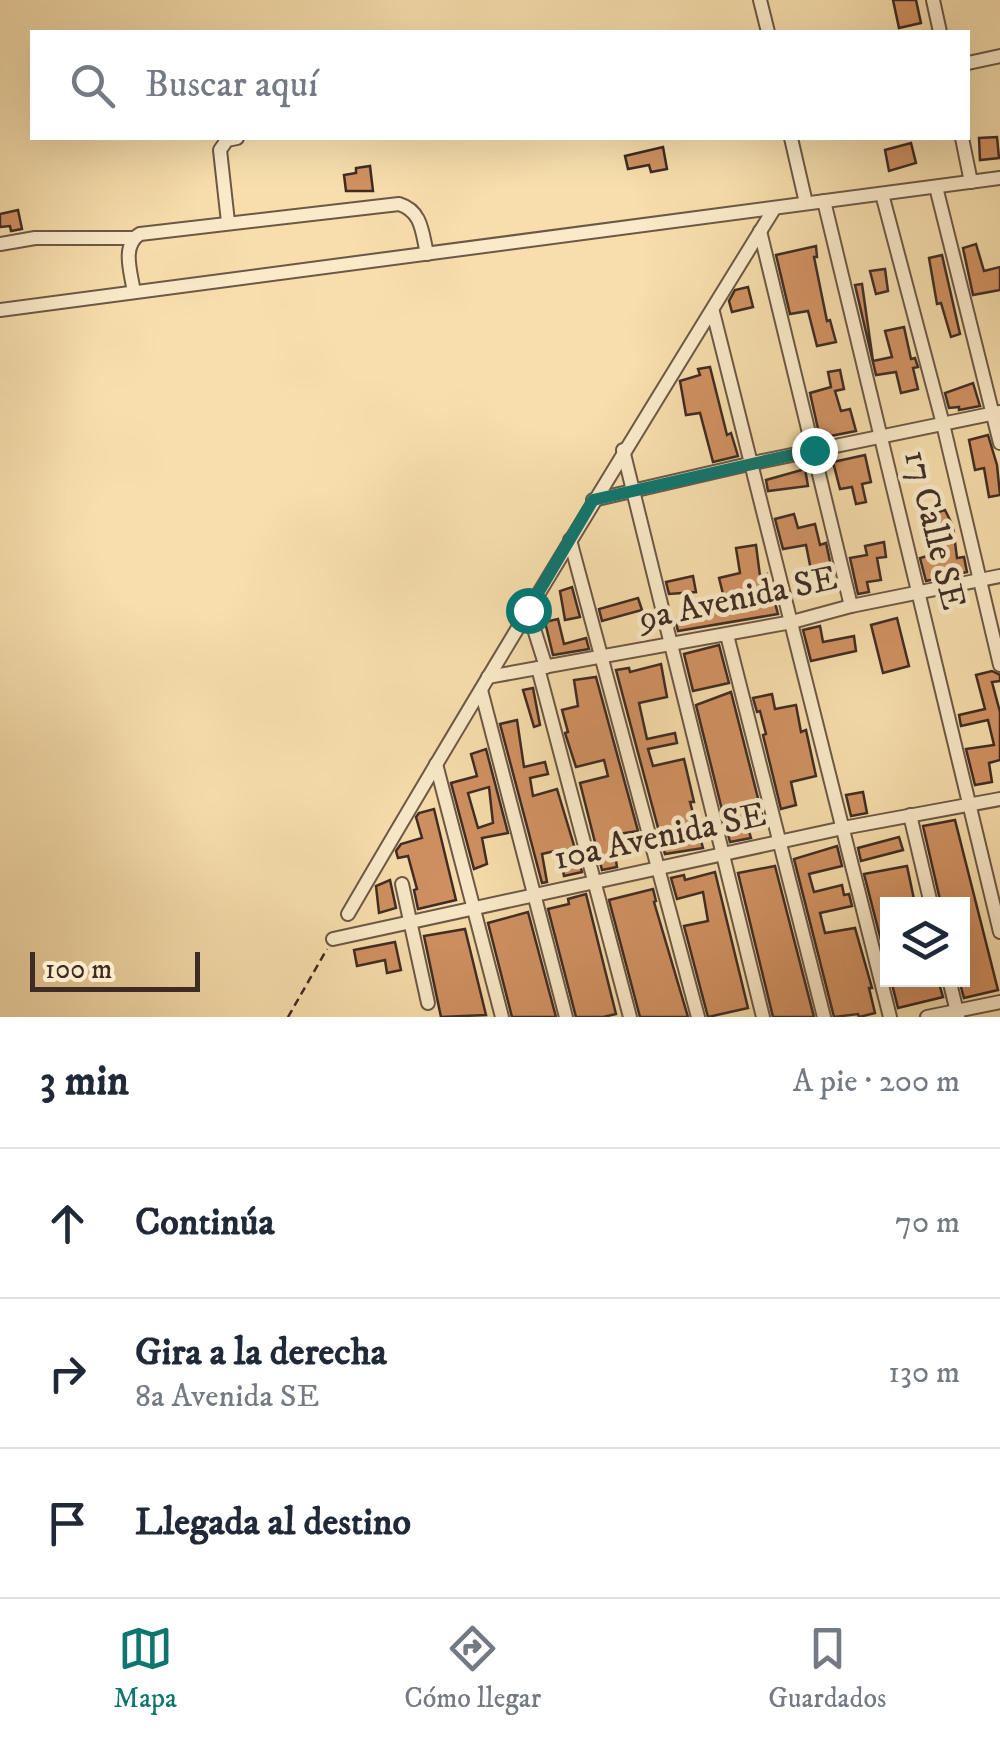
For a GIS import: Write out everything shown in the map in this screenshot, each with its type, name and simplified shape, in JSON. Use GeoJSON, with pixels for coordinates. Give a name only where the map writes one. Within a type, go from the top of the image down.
{"type":"FeatureCollection","features":[{"type":"Feature","properties":{"kind":"street"},"geometry":{"type":"LineString","coordinates":[[760,0],[768,30]]}},
{"type":"Feature","properties":{"kind":"street"},"geometry":{"type":"LineString","coordinates":[[933,0],[940,30]]}},
{"type":"Feature","properties":{"kind":"street"},"geometry":{"type":"LineString","coordinates":[[970,64],[1000,56]]}},
{"type":"Feature","properties":{"kind":"street"},"geometry":{"type":"LineString","coordinates":[[226,140],[220,150],[228,222]]}},
{"type":"Feature","properties":{"kind":"street"},"geometry":{"type":"LineString","coordinates":[[791,140],[806,203]]}},
{"type":"Feature","properties":{"kind":"street"},"geometry":{"type":"LineString","coordinates":[[962,140],[971,182]]}},
{"type":"Feature","properties":{"kind":"street"},"geometry":{"type":"LineString","coordinates":[[0,310],[1000,178]]}},
{"type":"Feature","properties":{"kind":"street"},"geometry":{"type":"LineString","coordinates":[[936,186],[996,413],[1000,442]]}},
{"type":"Feature","properties":{"kind":"street"},"geometry":{"type":"LineString","coordinates":[[882,194],[943,424],[1000,664]]}},
{"type":"Feature","properties":{"kind":"street","name":"17 Calle SE"},"geometry":{"type":"LineString","coordinates":[[824,201],[1000,932]]}},
{"type":"Feature","properties":{"kind":"street"},"geometry":{"type":"LineString","coordinates":[[0,244],[35,238],[133,238],[228,222],[399,204],[418,216],[427,254]]}},
{"type":"Feature","properties":{"kind":"street"},"geometry":{"type":"LineString","coordinates":[[348,914],[622,450],[713,312],[774,208]]}},
{"type":"Feature","properties":{"kind":"street"},"geometry":{"type":"LineString","coordinates":[[760,232],[851,606]]}},
{"type":"Feature","properties":{"kind":"street"},"geometry":{"type":"LineString","coordinates":[[133,238],[128,248],[134,292]]}},
{"type":"Feature","properties":{"kind":"street"},"geometry":{"type":"LineString","coordinates":[[713,312],[890,1017]]}},
{"type":"Feature","properties":{"kind":"street"},"geometry":{"type":"LineString","coordinates":[[593,500],[996,413]]}},
{"type":"Feature","properties":{"kind":"street"},"geometry":{"type":"LineString","coordinates":[[622,450],[764,1017]]}},
{"type":"Feature","properties":{"kind":"street"},"geometry":{"type":"LineString","coordinates":[[570,540],[698,1017]]}},
{"type":"Feature","properties":{"kind":"street","name":"9a Avenida SE"},"geometry":{"type":"LineString","coordinates":[[488,677],[727,635],[1000,576]]}},
{"type":"Feature","properties":{"kind":"street"},"geometry":{"type":"LineString","coordinates":[[528,610],[630,1017]]}},
{"type":"Feature","properties":{"kind":"street"},"geometry":{"type":"LineString","coordinates":[[727,635],[824,1017]]}},
{"type":"Feature","properties":{"kind":"street"},"geometry":{"type":"LineString","coordinates":[[481,690],[566,1017]]}},
{"type":"Feature","properties":{"kind":"street"},"geometry":{"type":"LineString","coordinates":[[436,764],[502,1017]]}},
{"type":"Feature","properties":{"kind":"street","name":"10a Avenida SE"},"geometry":{"type":"LineString","coordinates":[[333,939],[843,828],[1000,799]]}},
{"type":"Feature","properties":{"kind":"street"},"geometry":{"type":"LineString","coordinates":[[910,815],[930,897]]}},
{"type":"Feature","properties":{"kind":"street"},"geometry":{"type":"LineString","coordinates":[[402,884],[428,1003]]}},
{"type":"Feature","properties":{"kind":"street"},"geometry":{"type":"LineString","coordinates":[[951,987],[957,1014]]}},
{"type":"Feature","properties":{"kind":"street"},"geometry":{"type":"LineString","coordinates":[[927,1017],[957,1014],[1000,1002]]}},
{"type":"Feature","properties":{"kind":"path"},"geometry":{"type":"LineString","coordinates":[[288,1017],[333,939]]}},
{"type":"Feature","properties":{"kind":"building"},"geometry":{"type":"Polygon","coordinates":[[[893,0],[916,0],[921,23],[899,28],[893,0]]]}},
{"type":"Feature","properties":{"kind":"building"},"geometry":{"type":"Polygon","coordinates":[[[997,137],[999,158],[980,160],[979,138],[997,137]]]}},
{"type":"Feature","properties":{"kind":"building"},"geometry":{"type":"Polygon","coordinates":[[[911,143],[916,163],[889,171],[885,150],[911,143]]]}},
{"type":"Feature","properties":{"kind":"building"},"geometry":{"type":"Polygon","coordinates":[[[663,147],[667,169],[651,172],[649,165],[628,169],[625,156],[663,147]]]}},
{"type":"Feature","properties":{"kind":"building"},"geometry":{"type":"Polygon","coordinates":[[[370,166],[373,191],[346,191],[344,175],[370,166]]]}},
{"type":"Feature","properties":{"kind":"building"},"geometry":{"type":"Polygon","coordinates":[[[18,210],[22,229],[0,227],[0,214],[18,210]]]}},
{"type":"Feature","properties":{"kind":"building"},"geometry":{"type":"Polygon","coordinates":[[[976,244],[984,271],[1000,267],[1000,290],[973,295],[963,248],[976,244]]]}},
{"type":"Feature","properties":{"kind":"building"},"geometry":{"type":"Polygon","coordinates":[[[816,246],[814,257],[827,321],[830,320],[836,342],[817,346],[808,311],[790,314],[776,255],[816,246]]]}},
{"type":"Feature","properties":{"kind":"building"},"geometry":{"type":"Polygon","coordinates":[[[942,255],[960,334],[951,337],[941,303],[937,304],[929,258],[942,255]]]}},
{"type":"Feature","properties":{"kind":"building"},"geometry":{"type":"Polygon","coordinates":[[[885,269],[888,291],[876,294],[870,271],[885,269]]]}},
{"type":"Feature","properties":{"kind":"building"},"geometry":{"type":"Polygon","coordinates":[[[862,284],[873,361],[892,357],[885,331],[904,327],[911,359],[915,358],[918,367],[913,368],[918,389],[901,393],[896,372],[876,375],[855,285],[862,284]]]}},
{"type":"Feature","properties":{"kind":"building"},"geometry":{"type":"Polygon","coordinates":[[[748,287],[753,307],[732,312],[729,301],[735,290],[748,287]]]}},
{"type":"Feature","properties":{"kind":"building"},"geometry":{"type":"Polygon","coordinates":[[[710,367],[727,435],[731,433],[738,456],[713,462],[700,413],[686,415],[680,381],[700,375],[698,369],[710,367]]]}},
{"type":"Feature","properties":{"kind":"building"},"geometry":{"type":"Polygon","coordinates":[[[840,370],[844,389],[835,391],[841,411],[850,409],[856,431],[820,438],[810,393],[831,387],[828,372],[840,370]]]}},
{"type":"Feature","properties":{"kind":"building"},"geometry":{"type":"Polygon","coordinates":[[[973,383],[980,406],[949,408],[945,393],[973,383]]]}},
{"type":"Feature","properties":{"kind":"building"},"geometry":{"type":"Polygon","coordinates":[[[988,435],[1000,495],[989,497],[984,468],[975,470],[969,440],[988,435]]]}},
{"type":"Feature","properties":{"kind":"building"},"geometry":{"type":"Polygon","coordinates":[[[865,455],[871,482],[862,484],[866,502],[856,504],[852,487],[840,489],[833,462],[865,455]]]}},
{"type":"Feature","properties":{"kind":"building"},"geometry":{"type":"Polygon","coordinates":[[[805,469],[808,486],[768,491],[766,480],[805,469]]]}},
{"type":"Feature","properties":{"kind":"building"},"geometry":{"type":"Polygon","coordinates":[[[945,510],[953,526],[957,558],[964,557],[967,572],[926,581],[920,558],[934,554],[928,515],[945,510]]]}},
{"type":"Feature","properties":{"kind":"building"},"geometry":{"type":"Polygon","coordinates":[[[794,514],[798,528],[815,524],[820,545],[826,543],[831,566],[811,570],[806,545],[783,549],[775,519],[794,514]]]}},
{"type":"Feature","properties":{"kind":"building"},"geometry":{"type":"Polygon","coordinates":[[[884,542],[886,557],[877,558],[881,580],[867,582],[869,592],[858,594],[850,558],[867,555],[865,546],[884,542]]]}},
{"type":"Feature","properties":{"kind":"building"},"geometry":{"type":"Polygon","coordinates":[[[756,545],[760,576],[767,574],[778,614],[678,631],[675,619],[693,617],[691,603],[724,598],[719,578],[740,573],[736,548],[756,545]]]}},
{"type":"Feature","properties":{"kind":"building"},"geometry":{"type":"Polygon","coordinates":[[[693,576],[696,592],[669,594],[666,582],[693,576]]]}},
{"type":"Feature","properties":{"kind":"building"},"geometry":{"type":"Polygon","coordinates":[[[572,587],[580,617],[565,620],[560,591],[572,587]]]}},
{"type":"Feature","properties":{"kind":"building"},"geometry":{"type":"Polygon","coordinates":[[[638,598],[642,610],[602,621],[599,609],[638,598]]]}},
{"type":"Feature","properties":{"kind":"building"},"geometry":{"type":"Polygon","coordinates":[[[897,618],[909,666],[883,673],[871,625],[897,618]]]}},
{"type":"Feature","properties":{"kind":"building"},"geometry":{"type":"Polygon","coordinates":[[[558,619],[564,644],[586,638],[589,649],[553,655],[545,622],[558,619]]]}},
{"type":"Feature","properties":{"kind":"building"},"geometry":{"type":"Polygon","coordinates":[[[820,626],[823,642],[854,636],[856,651],[811,661],[803,630],[820,626]]]}},
{"type":"Feature","properties":{"kind":"building"},"geometry":{"type":"Polygon","coordinates":[[[719,645],[729,683],[693,691],[684,654],[719,645]]]}},
{"type":"Feature","properties":{"kind":"building"},"geometry":{"type":"Polygon","coordinates":[[[661,664],[667,697],[639,703],[647,739],[675,733],[677,743],[648,749],[653,766],[684,759],[694,802],[690,802],[703,848],[665,854],[616,670],[629,668],[630,672],[661,664]]]}},
{"type":"Feature","properties":{"kind":"building"},"geometry":{"type":"Polygon","coordinates":[[[992,671],[1000,675],[1000,681],[992,682],[1000,712],[1000,760],[989,763],[992,782],[975,785],[966,749],[994,745],[988,720],[961,726],[959,715],[985,709],[976,675],[992,671]]]}},
{"type":"Feature","properties":{"kind":"building"},"geometry":{"type":"Polygon","coordinates":[[[596,677],[638,831],[612,835],[617,867],[602,870],[580,783],[608,776],[604,760],[576,767],[562,710],[578,706],[574,680],[596,677]]]}},
{"type":"Feature","properties":{"kind":"building"},"geometry":{"type":"Polygon","coordinates":[[[533,688],[540,725],[534,727],[523,690],[533,688]]]}},
{"type":"Feature","properties":{"kind":"building"},"geometry":{"type":"Polygon","coordinates":[[[731,692],[762,814],[745,818],[751,838],[730,842],[696,705],[731,692]]]}},
{"type":"Feature","properties":{"kind":"building"},"geometry":{"type":"Polygon","coordinates":[[[772,694],[775,709],[796,705],[816,776],[791,782],[796,805],[781,809],[763,735],[766,734],[753,698],[772,694]]]}},
{"type":"Feature","properties":{"kind":"building"},"geometry":{"type":"Polygon","coordinates":[[[517,720],[524,767],[545,762],[548,774],[530,778],[533,796],[557,789],[582,872],[564,876],[559,850],[542,854],[547,882],[542,883],[500,724],[517,720]]]}},
{"type":"Feature","properties":{"kind":"building"},"geometry":{"type":"Polygon","coordinates":[[[486,749],[508,833],[482,838],[487,864],[474,869],[451,783],[477,776],[471,754],[486,749]],[[489,787],[468,793],[478,828],[493,823],[489,787]]]}},
{"type":"Feature","properties":{"kind":"building"},"geometry":{"type":"Polygon","coordinates":[[[863,792],[867,813],[851,816],[846,795],[863,792]]]}},
{"type":"Feature","properties":{"kind":"building"},"geometry":{"type":"Polygon","coordinates":[[[434,809],[456,900],[418,909],[408,856],[398,858],[396,851],[401,844],[422,838],[416,817],[434,809]]]}},
{"type":"Feature","properties":{"kind":"building"},"geometry":{"type":"Polygon","coordinates":[[[955,820],[998,990],[964,998],[961,987],[970,987],[970,897],[939,897],[923,826],[955,820]]]}},
{"type":"Feature","properties":{"kind":"building"},"geometry":{"type":"Polygon","coordinates":[[[899,837],[903,850],[861,861],[858,848],[899,837]]]}},
{"type":"Feature","properties":{"kind":"building"},"geometry":{"type":"Polygon","coordinates":[[[837,846],[842,866],[809,874],[814,892],[842,885],[844,895],[849,894],[852,906],[820,913],[825,933],[855,928],[875,1013],[859,1017],[834,1017],[794,859],[837,846]]]}},
{"type":"Feature","properties":{"kind":"building"},"geometry":{"type":"Polygon","coordinates":[[[775,866],[814,1017],[773,1017],[738,873],[775,866]]]}},
{"type":"Feature","properties":{"kind":"building"},"geometry":{"type":"Polygon","coordinates":[[[907,866],[914,897],[880,897],[880,937],[864,874],[907,866]]]}},
{"type":"Feature","properties":{"kind":"building"},"geometry":{"type":"Polygon","coordinates":[[[715,872],[748,1008],[708,1017],[684,926],[708,921],[703,892],[677,899],[671,878],[684,875],[685,880],[715,872]]]}},
{"type":"Feature","properties":{"kind":"building"},"geometry":{"type":"Polygon","coordinates":[[[390,880],[396,908],[379,913],[376,886],[390,880]]]}},
{"type":"Feature","properties":{"kind":"building"},"geometry":{"type":"Polygon","coordinates":[[[653,889],[688,1017],[640,1017],[609,900],[653,889]]]}},
{"type":"Feature","properties":{"kind":"building"},"geometry":{"type":"Polygon","coordinates":[[[586,894],[616,1014],[603,1017],[576,1017],[548,909],[569,904],[568,899],[586,894]]]}},
{"type":"Feature","properties":{"kind":"building"},"geometry":{"type":"Polygon","coordinates":[[[528,912],[556,1017],[512,1017],[488,923],[528,912]]]}},
{"type":"Feature","properties":{"kind":"building"},"geometry":{"type":"Polygon","coordinates":[[[465,929],[486,1015],[441,1017],[424,936],[465,929]]]}},
{"type":"Feature","properties":{"kind":"building"},"geometry":{"type":"Polygon","coordinates":[[[395,942],[401,970],[387,973],[385,960],[357,966],[354,950],[395,942]]]}},
{"type":"Feature","properties":{"kind":"building"},"geometry":{"type":"Polygon","coordinates":[[[893,987],[940,987],[943,997],[898,1008],[893,987]]]}},
{"type":"Feature","properties":{"kind":"route"},"geometry":{"type":"LineString","coordinates":[[528,610],[593,500],[814,450]]}}]}
